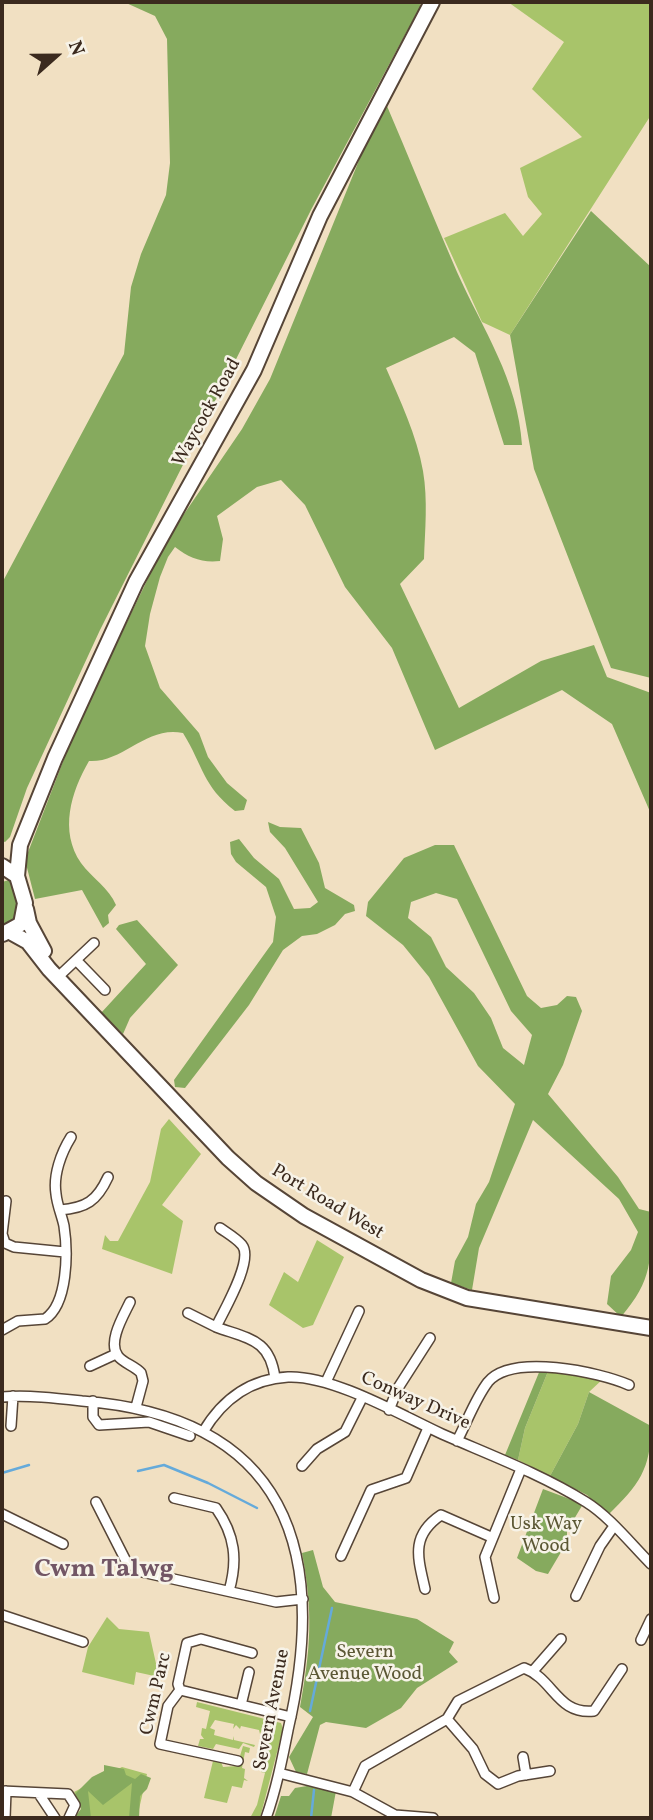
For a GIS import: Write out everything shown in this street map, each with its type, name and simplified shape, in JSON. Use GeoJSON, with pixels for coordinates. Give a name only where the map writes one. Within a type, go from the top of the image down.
{"type":"FeatureCollection","features":[{"type":"Feature","properties":{"kind":"main road","name":"Waycock Road"},"geometry":{"type":"LineString","coordinates":[[17,876],[20,845],[55,758],[136,582],[254,370],[320,216],[432,2]]}},
{"type":"Feature","properties":{"kind":"main road","name":"Waycock Road"},"geometry":{"type":"LineString","coordinates":[[2,866],[20,845]]}},
{"type":"Feature","properties":{"kind":"main road"},"geometry":{"type":"LineString","coordinates":[[2,866],[17,876]]}},
{"type":"Feature","properties":{"kind":"main road","name":"Port Road West"},"geometry":{"type":"LineString","coordinates":[[17,876],[35,937],[58,977]]}},
{"type":"Feature","properties":{"kind":"main road"},"geometry":{"type":"LineString","coordinates":[[6,933],[23,920],[25,903]]}},
{"type":"Feature","properties":{"kind":"main road","name":"Port Road West"},"geometry":{"type":"LineString","coordinates":[[6,933],[28,942],[228,1158],[265,1189],[304,1216],[421,1280],[467,1298],[651,1328]]}},
{"type":"Feature","properties":{"kind":"street"},"geometry":{"type":"LineString","coordinates":[[58,977],[94,943]]}},
{"type":"Feature","properties":{"kind":"street"},"geometry":{"type":"LineString","coordinates":[[76,960],[105,990]]}},
{"type":"Feature","properties":{"kind":"street"},"geometry":{"type":"LineString","coordinates":[[2,1330],[18,1321],[45,1319],[58,1306],[65,1252],[56,1177],[63,1150],[71,1137]]}},
{"type":"Feature","properties":{"kind":"street"},"geometry":{"type":"LineString","coordinates":[[60,1210],[81,1209],[99,1196],[108,1177]]}},
{"type":"Feature","properties":{"kind":"street"},"geometry":{"type":"LineString","coordinates":[[6,1201],[2,1234],[5,1243],[14,1247],[65,1252]]}},
{"type":"Feature","properties":{"kind":"street"},"geometry":{"type":"LineString","coordinates":[[216,1327],[241,1274],[246,1254],[243,1246],[220,1228]]}},
{"type":"Feature","properties":{"kind":"street"},"geometry":{"type":"LineString","coordinates":[[130,1302],[115,1339],[116,1354],[141,1373],[143,1381],[136,1407]]}},
{"type":"Feature","properties":{"kind":"street"},"geometry":{"type":"LineString","coordinates":[[326,1382],[359,1311]]}},
{"type":"Feature","properties":{"kind":"street"},"geometry":{"type":"LineString","coordinates":[[188,1313],[267,1349],[272,1359],[275,1378]]}},
{"type":"Feature","properties":{"kind":"street"},"geometry":{"type":"LineString","coordinates":[[389,1410],[398,1388],[433,1336]]}},
{"type":"Feature","properties":{"kind":"street"},"geometry":{"type":"LineString","coordinates":[[90,1366],[116,1354]]}},
{"type":"Feature","properties":{"kind":"street"},"geometry":{"type":"LineString","coordinates":[[457,1441],[489,1381],[513,1367],[597,1373],[622,1386]]}},
{"type":"Feature","properties":{"kind":"street","name":"Conway Drive"},"geometry":{"type":"LineString","coordinates":[[203,1432],[214,1414],[230,1398],[255,1384],[275,1378],[308,1378],[326,1382],[521,1469],[586,1502],[651,1564]]}},
{"type":"Feature","properties":{"kind":"street"},"geometry":{"type":"LineString","coordinates":[[11,1426],[13,1396]]}},
{"type":"Feature","properties":{"kind":"street","name":"Severn Avenue"},"geometry":{"type":"LineString","coordinates":[[2,1397],[93,1402],[136,1407],[164,1415],[203,1432],[249,1465],[279,1505],[295,1546],[303,1599],[302,1656],[279,1773],[266,1818]]}},
{"type":"Feature","properties":{"kind":"street"},"geometry":{"type":"LineString","coordinates":[[302,1466],[317,1449],[345,1432],[362,1398]]}},
{"type":"Feature","properties":{"kind":"street"},"geometry":{"type":"LineString","coordinates":[[93,1402],[93,1417],[99,1425],[149,1422],[190,1436]]}},
{"type":"Feature","properties":{"kind":"street"},"geometry":{"type":"LineString","coordinates":[[341,1556],[367,1496],[378,1487],[406,1478],[428,1428]]}},
{"type":"Feature","properties":{"kind":"street"},"geometry":{"type":"LineString","coordinates":[[494,1598],[485,1557],[521,1469]]}},
{"type":"Feature","properties":{"kind":"street"},"geometry":{"type":"LineString","coordinates":[[174,1498],[216,1508],[222,1517],[237,1565],[229,1591]]}},
{"type":"Feature","properties":{"kind":"street"},"geometry":{"type":"LineString","coordinates":[[96,1502],[126,1561],[142,1572],[276,1602],[303,1599]]}},
{"type":"Feature","properties":{"kind":"street"},"geometry":{"type":"LineString","coordinates":[[2,1514],[63,1544]]}},
{"type":"Feature","properties":{"kind":"street"},"geometry":{"type":"LineString","coordinates":[[425,1589],[416,1549],[429,1523],[441,1515],[491,1537]]}},
{"type":"Feature","properties":{"kind":"street"},"geometry":{"type":"LineString","coordinates":[[576,1596],[600,1546],[614,1526]]}},
{"type":"Feature","properties":{"kind":"street"},"geometry":{"type":"LineString","coordinates":[[2,1615],[83,1642]]}},
{"type":"Feature","properties":{"kind":"street"},"geometry":{"type":"LineString","coordinates":[[641,1640],[651,1619]]}},
{"type":"Feature","properties":{"kind":"street","name":"Cwm Parc"},"geometry":{"type":"LineString","coordinates":[[237,1761],[160,1744],[168,1706],[180,1690],[178,1684],[187,1643],[201,1639],[252,1653]]}},
{"type":"Feature","properties":{"kind":"street"},"geometry":{"type":"LineString","coordinates":[[533,1671],[561,1639]]}},
{"type":"Feature","properties":{"kind":"street"},"geometry":{"type":"LineString","coordinates":[[353,1793],[365,1766],[447,1718],[458,1701],[524,1668],[533,1671],[567,1707],[582,1712],[594,1711],[622,1670]]}},
{"type":"Feature","properties":{"kind":"street"},"geometry":{"type":"LineString","coordinates":[[241,1705],[249,1672]]}},
{"type":"Feature","properties":{"kind":"street"},"geometry":{"type":"LineString","coordinates":[[180,1690],[291,1717]]}},
{"type":"Feature","properties":{"kind":"street"},"geometry":{"type":"LineString","coordinates":[[447,1718],[473,1749],[485,1774],[498,1784],[551,1771]]}},
{"type":"Feature","properties":{"kind":"street"},"geometry":{"type":"LineString","coordinates":[[523,1757],[526,1775]]}},
{"type":"Feature","properties":{"kind":"street"},"geometry":{"type":"LineString","coordinates":[[279,1773],[353,1793],[395,1815],[433,1818]]}},
{"type":"Feature","properties":{"kind":"street"},"geometry":{"type":"LineString","coordinates":[[5,1818],[4,1791],[64,1793],[71,1797],[75,1810],[69,1818]]}},
{"type":"Feature","properties":{"kind":"street"},"geometry":{"type":"LineString","coordinates":[[39,1794],[55,1818]]}},
{"type":"Feature","properties":{"kind":"green space"},"geometry":{"type":"Polygon","coordinates":[[[124,2],[417,2],[421,5],[312,208],[100,630],[27,788],[10,837],[5,842],[2,841],[2,583],[124,354],[131,287],[141,254],[166,195],[170,163],[167,39],[155,16],[124,2]]]}},
{"type":"Feature","properties":{"kind":"green space"},"geometry":{"type":"Polygon","coordinates":[[[508,2],[651,2],[651,115],[510,335],[482,322],[444,238],[505,213],[523,236],[542,214],[528,197],[520,168],[582,137],[532,89],[564,42],[508,2]]]}},
{"type":"Feature","properties":{"kind":"green space"},"geometry":{"type":"Polygon","coordinates":[[[384,99],[457,272],[507,377],[519,421],[522,445],[504,445],[475,353],[454,337],[386,368],[417,445],[425,493],[424,559],[400,584],[459,708],[541,661],[594,645],[607,677],[651,693],[651,814],[612,724],[562,690],[435,750],[392,648],[345,587],[305,505],[281,480],[257,487],[217,516],[223,539],[220,561],[196,559],[175,547],[160,577],[145,646],[160,688],[199,733],[208,757],[227,783],[247,800],[244,810],[235,811],[216,793],[183,733],[158,734],[113,756],[89,761],[73,798],[70,838],[81,863],[109,893],[116,905],[108,915],[109,923],[103,928],[82,890],[35,899],[25,860],[76,728],[167,539],[242,429],[270,379],[384,99]]]}},
{"type":"Feature","properties":{"kind":"green space"},"geometry":{"type":"Polygon","coordinates":[[[591,211],[651,267],[651,678],[611,668],[534,469],[510,335],[591,211]]]}},
{"type":"Feature","properties":{"kind":"green space"},"geometry":{"type":"Polygon","coordinates":[[[268,822],[280,827],[301,828],[319,863],[325,888],[354,905],[355,911],[345,914],[335,925],[317,934],[302,936],[283,950],[249,1005],[185,1088],[175,1087],[174,1080],[273,942],[276,917],[266,887],[236,862],[231,854],[230,842],[239,839],[254,858],[279,879],[294,909],[310,908],[318,902],[285,848],[270,832],[268,822]]]}},
{"type":"Feature","properties":{"kind":"green space"},"geometry":{"type":"Polygon","coordinates":[[[435,845],[454,845],[527,996],[541,1008],[557,1005],[567,996],[576,997],[582,1011],[563,1065],[548,1094],[618,1177],[639,1209],[651,1212],[650,1257],[645,1280],[621,1317],[607,1304],[611,1276],[631,1250],[638,1232],[619,1199],[533,1120],[479,1248],[472,1290],[451,1283],[455,1261],[468,1237],[476,1204],[489,1182],[515,1104],[478,1066],[429,977],[403,945],[366,916],[368,902],[404,858],[435,845]],[[436,893],[411,902],[408,918],[431,937],[446,967],[474,993],[491,1018],[503,1048],[524,1065],[532,1035],[511,1011],[457,899],[436,893]]]}},
{"type":"Feature","properties":{"kind":"green space"},"geometry":{"type":"Polygon","coordinates":[[[9,880],[18,901],[17,916],[8,923],[2,923],[2,882],[9,880]]]}},
{"type":"Feature","properties":{"kind":"green space"},"geometry":{"type":"Polygon","coordinates":[[[137,920],[178,965],[130,1018],[123,1034],[101,1013],[146,964],[116,929],[119,925],[137,920]]]}},
{"type":"Feature","properties":{"kind":"green space"},"geometry":{"type":"Polygon","coordinates":[[[169,1119],[201,1154],[162,1205],[183,1221],[172,1274],[102,1249],[105,1235],[110,1241],[118,1241],[150,1182],[161,1129],[169,1119]]]}},
{"type":"Feature","properties":{"kind":"green space"},"geometry":{"type":"Polygon","coordinates":[[[317,1240],[344,1257],[313,1325],[303,1328],[269,1305],[284,1272],[298,1282],[317,1240]]]}},
{"type":"Feature","properties":{"kind":"green space"},"geometry":{"type":"Polygon","coordinates":[[[549,1369],[604,1378],[589,1392],[578,1424],[550,1476],[518,1460],[525,1428],[549,1369]]]}},
{"type":"Feature","properties":{"kind":"green space"},"geometry":{"type":"Polygon","coordinates":[[[549,1369],[525,1428],[518,1460],[505,1455],[540,1370],[549,1369]]]}},
{"type":"Feature","properties":{"kind":"green space"},"geometry":{"type":"Polygon","coordinates":[[[589,1392],[651,1426],[646,1465],[635,1485],[608,1515],[587,1495],[550,1476],[578,1424],[589,1392]]]}},
{"type":"Feature","properties":{"kind":"green space","name":"Usk Way Wood"},"geometry":{"type":"Polygon","coordinates":[[[543,1489],[583,1504],[567,1531],[567,1542],[548,1574],[536,1571],[517,1558],[543,1489]]]}},
{"type":"Feature","properties":{"kind":"green space","name":"Severn Avenue Wood"},"geometry":{"type":"Polygon","coordinates":[[[313,1550],[323,1587],[335,1602],[417,1619],[454,1642],[449,1652],[458,1662],[417,1688],[401,1708],[366,1728],[326,1722],[320,1725],[307,1774],[296,1772],[289,1757],[313,1717],[300,1707],[307,1666],[309,1630],[308,1593],[302,1553],[313,1550]]]}},
{"type":"Feature","properties":{"kind":"green space"},"geometry":{"type":"Polygon","coordinates":[[[107,1617],[119,1629],[149,1632],[159,1677],[136,1672],[134,1685],[82,1672],[88,1647],[107,1617]]]}},
{"type":"Feature","properties":{"kind":"green space"},"geometry":{"type":"Polygon","coordinates":[[[197,1702],[281,1723],[283,1729],[260,1818],[250,1818],[257,1805],[265,1773],[261,1772],[262,1765],[266,1765],[268,1756],[262,1751],[266,1752],[270,1732],[262,1729],[260,1734],[259,1730],[241,1726],[240,1729],[236,1725],[233,1729],[234,1724],[215,1720],[210,1728],[215,1730],[214,1735],[233,1740],[234,1736],[234,1740],[255,1745],[254,1747],[243,1743],[239,1749],[216,1744],[213,1749],[198,1746],[200,1739],[204,1739],[201,1735],[202,1728],[206,1729],[210,1711],[196,1707],[197,1702]]]}},
{"type":"Feature","properties":{"kind":"green space"},"geometry":{"type":"Polygon","coordinates":[[[243,1746],[250,1748],[249,1753],[245,1752],[242,1768],[245,1769],[244,1778],[248,1781],[244,1780],[242,1788],[232,1786],[227,1803],[204,1798],[213,1761],[221,1762],[223,1767],[237,1766],[243,1746]]]}},
{"type":"Feature","properties":{"kind":"green space"},"geometry":{"type":"Polygon","coordinates":[[[104,1765],[124,1769],[126,1775],[135,1779],[141,1774],[151,1778],[147,1789],[140,1796],[139,1818],[129,1818],[132,1783],[103,1805],[88,1791],[91,1818],[74,1818],[81,1809],[75,1794],[92,1777],[104,1771],[104,1765]]]}},
{"type":"Feature","properties":{"kind":"green space"},"geometry":{"type":"Polygon","coordinates":[[[122,1767],[147,1774],[137,1818],[75,1818],[81,1814],[81,1803],[74,1792],[122,1767]]]}},
{"type":"Feature","properties":{"kind":"green space"},"geometry":{"type":"Polygon","coordinates":[[[307,1786],[336,1791],[331,1818],[274,1818],[281,1796],[289,1796],[295,1788],[307,1786]]]}},
{"type":"Feature","properties":{"kind":"waterway"},"geometry":{"type":"LineString","coordinates":[[2,1473],[29,1465]]}},
{"type":"Feature","properties":{"kind":"waterway"},"geometry":{"type":"LineString","coordinates":[[138,1471],[164,1465],[208,1483],[257,1508]]}},
{"type":"Feature","properties":{"kind":"waterway"},"geometry":{"type":"LineString","coordinates":[[310,1711],[332,1608]]}},
{"type":"Feature","properties":{"kind":"waterway"},"geometry":{"type":"LineString","coordinates":[[311,1818],[314,1790]]}},
{"type":"Feature","properties":{"kind":"district","name":"Cwm Talwg"},"geometry":{"type":"Point","coordinates":[104,1571]}}]}
